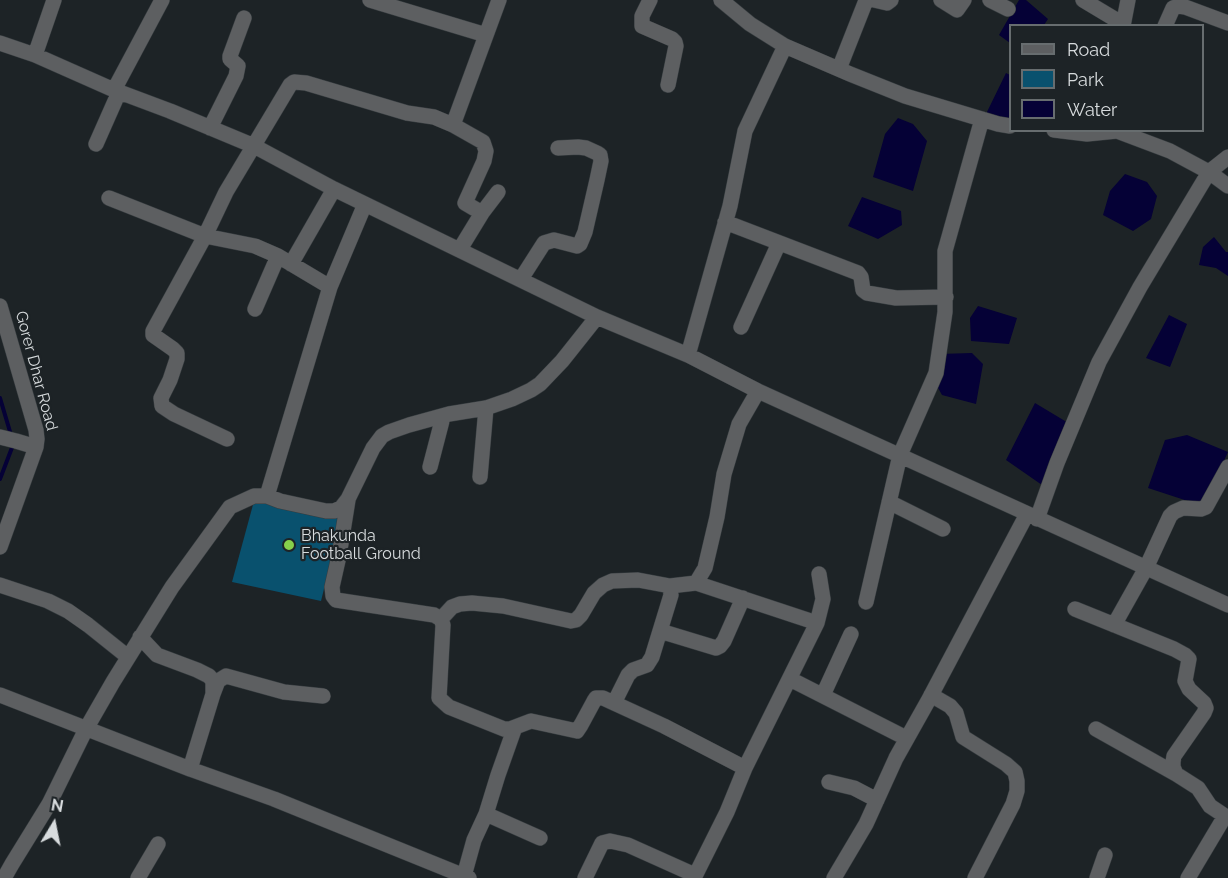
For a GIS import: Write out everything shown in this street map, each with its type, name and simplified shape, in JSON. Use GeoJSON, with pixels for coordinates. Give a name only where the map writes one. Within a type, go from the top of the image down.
{"type":"FeatureCollection","features":[{"type":"Feature","properties":{"kind":"street"},"geometry":{"type":"LineString","coordinates":[[35,55],[54,0]]}},
{"type":"Feature","properties":{"kind":"street"},"geometry":{"type":"LineString","coordinates":[[96,144],[117,91],[162,0]]}},
{"type":"Feature","properties":{"kind":"street"},"geometry":{"type":"LineString","coordinates":[[370,0],[486,35]]}},
{"type":"Feature","properties":{"kind":"street"},"geometry":{"type":"LineString","coordinates":[[453,125],[499,0]]}},
{"type":"Feature","properties":{"kind":"street"},"geometry":{"type":"LineString","coordinates":[[650,0],[642,16],[642,26],[672,39],[676,46],[668,84]]}},
{"type":"Feature","properties":{"kind":"street"},"geometry":{"type":"LineString","coordinates":[[721,0],[750,24],[786,46],[905,96],[1009,126]]}},
{"type":"Feature","properties":{"kind":"street"},"geometry":{"type":"LineString","coordinates":[[839,69],[869,0]]}},
{"type":"Feature","properties":{"kind":"street"},"geometry":{"type":"LineString","coordinates":[[874,0],[887,3],[891,0]]}},
{"type":"Feature","properties":{"kind":"street"},"geometry":{"type":"LineString","coordinates":[[941,0],[954,9],[957,9],[964,0]]}},
{"type":"Feature","properties":{"kind":"street"},"geometry":{"type":"LineString","coordinates":[[990,0],[1008,9]]}},
{"type":"Feature","properties":{"kind":"street"},"geometry":{"type":"LineString","coordinates":[[1083,0],[1121,24]]}},
{"type":"Feature","properties":{"kind":"street"},"geometry":{"type":"LineString","coordinates":[[1123,24],[1128,0]]}},
{"type":"Feature","properties":{"kind":"street"},"geometry":{"type":"LineString","coordinates":[[1166,24],[1173,8],[1178,6],[1228,23]]}},
{"type":"Feature","properties":{"kind":"street"},"geometry":{"type":"LineString","coordinates":[[210,128],[236,76],[238,66],[230,59],[230,56],[244,18]]}},
{"type":"Feature","properties":{"kind":"street"},"geometry":{"type":"LineString","coordinates":[[0,43],[35,55],[254,146],[334,189],[597,317],[688,355],[758,391],[1228,605]]}},
{"type":"Feature","properties":{"kind":"street"},"geometry":{"type":"LineString","coordinates":[[688,355],[732,199],[745,131],[786,46]]}},
{"type":"Feature","properties":{"kind":"street"},"geometry":{"type":"LineString","coordinates":[[227,439],[162,406],[162,398],[177,359],[177,353],[153,335],[153,331],[205,237],[226,192],[290,85],[294,82],[306,83],[407,113],[434,117],[483,142],[486,152],[484,161],[465,203],[482,213]]}},
{"type":"Feature","properties":{"kind":"street"},"geometry":{"type":"LineString","coordinates":[[866,602],[900,455],[936,373],[945,312],[945,250],[982,119]]}},
{"type":"Feature","properties":{"kind":"street"},"geometry":{"type":"LineString","coordinates":[[1070,132],[1087,134],[1101,132]]}},
{"type":"Feature","properties":{"kind":"street"},"geometry":{"type":"LineString","coordinates":[[1120,132],[1170,151],[1209,172],[1228,186]]}},
{"type":"Feature","properties":{"kind":"street"},"geometry":{"type":"LineString","coordinates":[[521,279],[544,243],[554,240],[577,246],[585,232],[601,160],[600,155],[586,148],[558,148]]}},
{"type":"Feature","properties":{"kind":"street"},"geometry":{"type":"LineString","coordinates":[[834,878],[866,824],[906,738],[1032,516],[1099,362],[1140,287],[1209,172],[1228,157]]}},
{"type":"Feature","properties":{"kind":"street"},"geometry":{"type":"LineString","coordinates":[[255,309],[284,260],[334,189]]}},
{"type":"Feature","properties":{"kind":"street"},"geometry":{"type":"LineString","coordinates":[[460,249],[498,192]]}},
{"type":"Feature","properties":{"kind":"street"},"geometry":{"type":"LineString","coordinates":[[109,198],[205,237],[255,246],[330,287]]}},
{"type":"Feature","properties":{"kind":"street"},"geometry":{"type":"LineString","coordinates":[[267,496],[330,287],[365,204]]}},
{"type":"Feature","properties":{"kind":"street"},"geometry":{"type":"LineString","coordinates":[[725,222],[858,273],[863,290],[867,293],[896,297],[946,297]]}},
{"type":"Feature","properties":{"kind":"street"},"geometry":{"type":"LineString","coordinates":[[741,327],[779,243]]}},
{"type":"Feature","properties":{"kind":"street","name":"Gorer Dhar Road"},"geometry":{"type":"LineString","coordinates":[[0,306],[36,430],[36,447],[0,547]]}},
{"type":"Feature","properties":{"kind":"street"},"geometry":{"type":"LineString","coordinates":[[4,878],[49,804],[86,729],[140,637],[172,587],[230,507],[254,496],[267,496],[326,511],[341,508],[348,499],[373,448],[382,436],[409,425],[449,414],[486,408],[531,390],[562,361],[597,317]]}},
{"type":"Feature","properties":{"kind":"street"},"geometry":{"type":"LineString","coordinates":[[696,583],[705,568],[724,474],[740,424],[758,391]]}},
{"type":"Feature","properties":{"kind":"street"},"geometry":{"type":"LineString","coordinates":[[480,477],[486,408]]}},
{"type":"Feature","properties":{"kind":"street"},"geometry":{"type":"LineString","coordinates":[[430,467],[443,417]]}},
{"type":"Feature","properties":{"kind":"street"},"geometry":{"type":"LineString","coordinates":[[6,439],[36,447]]}},
{"type":"Feature","properties":{"kind":"street"},"geometry":{"type":"LineString","coordinates":[[1114,625],[1146,568],[1170,516],[1183,508],[1206,507],[1228,467]]}},
{"type":"Feature","properties":{"kind":"street"},"geometry":{"type":"LineString","coordinates":[[348,499],[332,587],[333,596],[336,600],[434,615],[441,619],[443,625],[439,698],[449,708],[504,729],[531,721],[577,731],[596,698],[603,698],[664,726],[745,768]]}},
{"type":"Feature","properties":{"kind":"street"},"geometry":{"type":"LineString","coordinates":[[889,502],[943,529]]}},
{"type":"Feature","properties":{"kind":"street"},"geometry":{"type":"LineString","coordinates":[[585,878],[602,843],[610,841],[628,845],[695,877],[727,812],[745,768],[817,623],[823,599],[819,574]]}},
{"type":"Feature","properties":{"kind":"street"},"geometry":{"type":"LineString","coordinates":[[441,619],[459,604],[472,603],[503,606],[571,621],[581,615],[594,593],[603,585],[612,581],[638,580],[670,586],[696,583],[817,623]]}},
{"type":"Feature","properties":{"kind":"street"},"geometry":{"type":"LineString","coordinates":[[0,585],[48,601],[68,611],[128,657]]}},
{"type":"Feature","properties":{"kind":"street"},"geometry":{"type":"LineString","coordinates":[[614,702],[628,675],[633,670],[647,665],[652,657],[671,595],[670,586]]}},
{"type":"Feature","properties":{"kind":"street"},"geometry":{"type":"LineString","coordinates":[[660,631],[716,648],[724,641],[743,598]]}},
{"type":"Feature","properties":{"kind":"street"},"geometry":{"type":"LineString","coordinates":[[1075,609],[1174,650],[1189,659],[1185,681],[1206,708],[1174,756],[1173,767],[1176,774]]}},
{"type":"Feature","properties":{"kind":"street"},"geometry":{"type":"LineString","coordinates":[[823,695],[851,634]]}},
{"type":"Feature","properties":{"kind":"street"},"geometry":{"type":"LineString","coordinates":[[140,637],[157,655],[209,676],[213,681],[213,694]]}},
{"type":"Feature","properties":{"kind":"street"},"geometry":{"type":"LineString","coordinates":[[190,769],[218,681],[226,676],[284,692],[323,696]]}},
{"type":"Feature","properties":{"kind":"street"},"geometry":{"type":"LineString","coordinates":[[790,679],[906,738]]}},
{"type":"Feature","properties":{"kind":"street"},"geometry":{"type":"LineString","coordinates":[[0,695],[273,799],[466,877],[474,840],[486,814],[515,727]]}},
{"type":"Feature","properties":{"kind":"street"},"geometry":{"type":"LineString","coordinates":[[931,695],[950,706],[956,713],[963,737],[1015,772],[1017,791],[975,878]]}},
{"type":"Feature","properties":{"kind":"street"},"geometry":{"type":"LineString","coordinates":[[1096,729],[1198,788],[1210,806],[1226,817],[1188,878]]}},
{"type":"Feature","properties":{"kind":"street"},"geometry":{"type":"LineString","coordinates":[[829,782],[854,788],[877,800]]}},
{"type":"Feature","properties":{"kind":"street"},"geometry":{"type":"LineString","coordinates":[[486,814],[540,838]]}},
{"type":"Feature","properties":{"kind":"street"},"geometry":{"type":"LineString","coordinates":[[138,878],[158,844]]}},
{"type":"Feature","properties":{"kind":"street"},"geometry":{"type":"LineString","coordinates":[[1097,878],[1105,855]]}},
{"type":"Feature","properties":{"kind":"green space","name":"Bhakunda Football Ground"},"geometry":{"type":"Polygon","coordinates":[[[254,501],[326,506],[341,520],[321,601],[232,582],[254,501]]]}},
{"type":"Feature","properties":{"kind":"water"},"geometry":{"type":"Polygon","coordinates":[[[1019,0],[1026,0],[1048,19],[1045,24],[1009,24],[1009,42],[999,35],[1019,0]]]}},
{"type":"Feature","properties":{"kind":"water"},"geometry":{"type":"Polygon","coordinates":[[[1006,73],[1009,74],[1009,121],[986,114],[1006,73]]]}},
{"type":"Feature","properties":{"kind":"water"},"geometry":{"type":"Polygon","coordinates":[[[898,118],[913,124],[927,141],[913,191],[873,177],[885,134],[898,118]]]}},
{"type":"Feature","properties":{"kind":"water"},"geometry":{"type":"Polygon","coordinates":[[[1125,174],[1147,182],[1157,196],[1151,219],[1133,231],[1103,215],[1110,191],[1125,174]]]}},
{"type":"Feature","properties":{"kind":"water"},"geometry":{"type":"Polygon","coordinates":[[[862,197],[901,211],[902,225],[878,239],[848,226],[862,197]]]}},
{"type":"Feature","properties":{"kind":"water"},"geometry":{"type":"Polygon","coordinates":[[[1214,237],[1228,252],[1228,276],[1216,268],[1199,265],[1203,247],[1214,237]]]}},
{"type":"Feature","properties":{"kind":"water"},"geometry":{"type":"Polygon","coordinates":[[[978,306],[1017,318],[1009,344],[971,341],[970,318],[978,306]]]}},
{"type":"Feature","properties":{"kind":"water"},"geometry":{"type":"Polygon","coordinates":[[[1169,315],[1187,324],[1170,367],[1146,358],[1169,315]]]}},
{"type":"Feature","properties":{"kind":"water"},"geometry":{"type":"Polygon","coordinates":[[[972,353],[983,364],[976,404],[942,395],[932,377],[939,354],[972,353]]]}},
{"type":"Feature","properties":{"kind":"water"},"geometry":{"type":"Polygon","coordinates":[[[1035,403],[1070,424],[1042,485],[1006,460],[1035,403]]]}},
{"type":"Feature","properties":{"kind":"water"},"geometry":{"type":"Polygon","coordinates":[[[1187,435],[1228,452],[1203,506],[1148,488],[1165,440],[1187,435]]]}},
{"type":"Feature","properties":{"kind":"waterway"},"geometry":{"type":"LineString","coordinates":[[0,398],[11,435]]}},
{"type":"Feature","properties":{"kind":"waterway"},"geometry":{"type":"LineString","coordinates":[[0,479],[13,445]]}},
{"type":"Feature","properties":{"kind":"place","name":"Bhakunda Football Ground"},"geometry":{"type":"Point","coordinates":[289,545]}}]}
